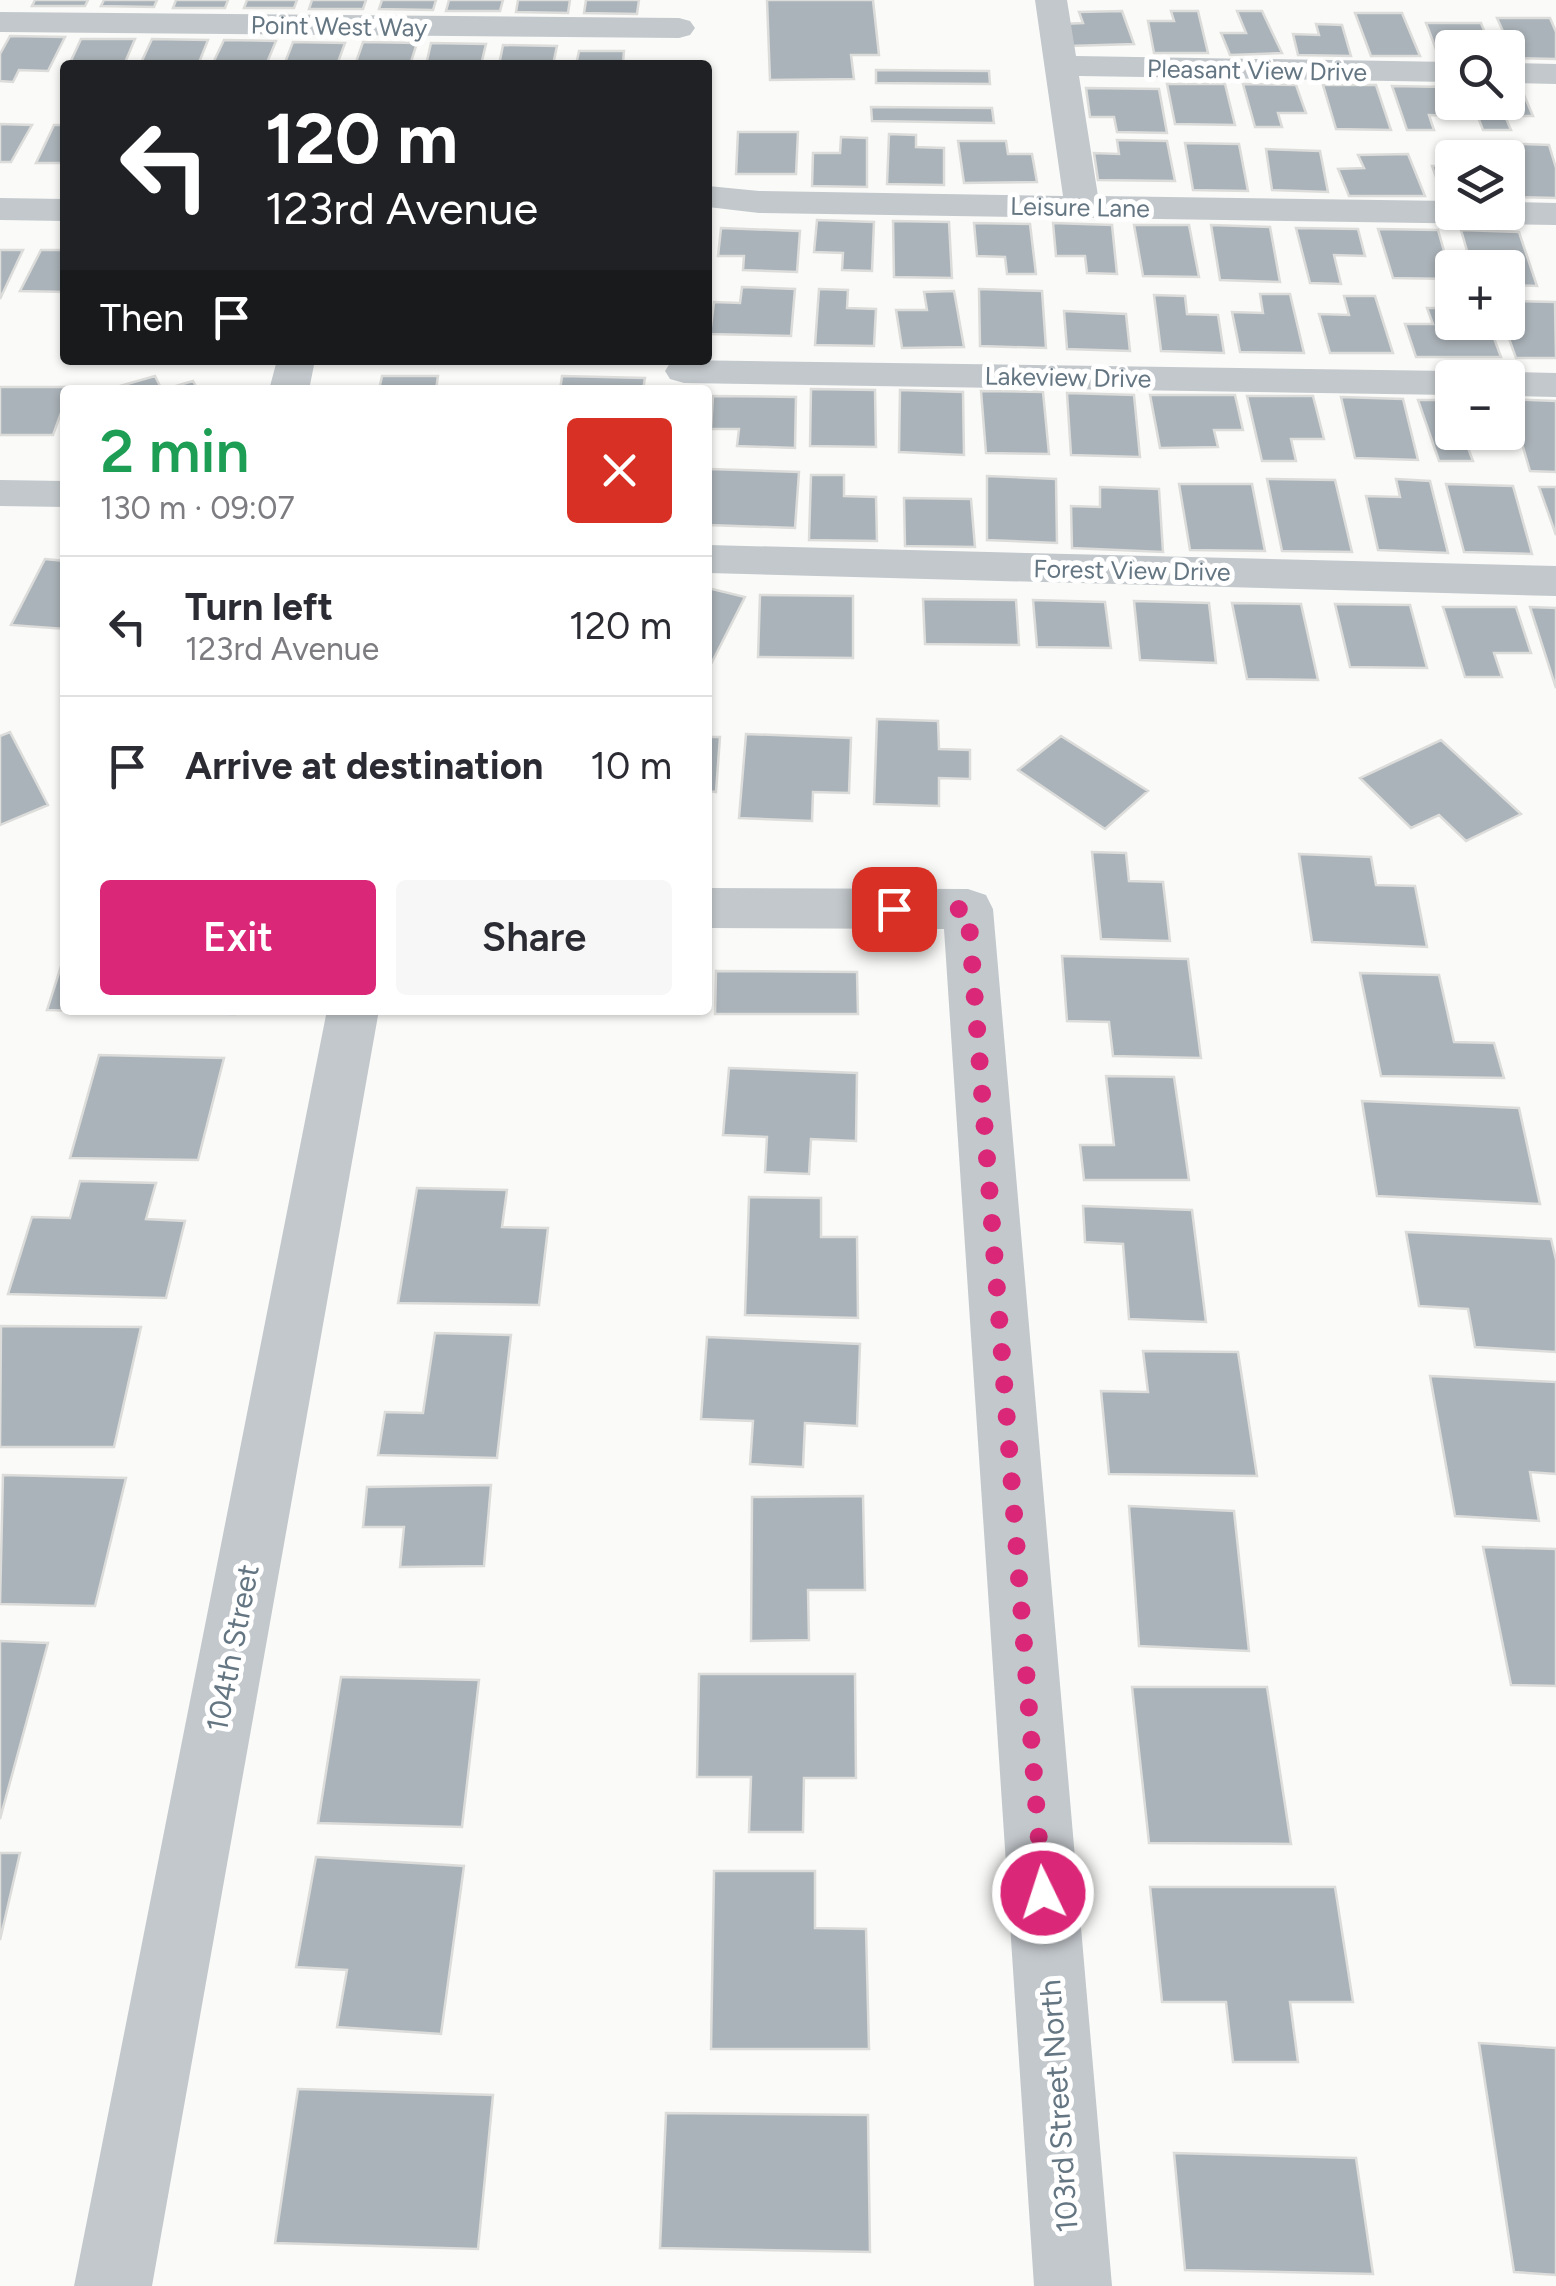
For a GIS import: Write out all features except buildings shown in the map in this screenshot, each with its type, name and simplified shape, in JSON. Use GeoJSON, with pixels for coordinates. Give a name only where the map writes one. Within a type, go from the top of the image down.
{"type":"FeatureCollection","features":[{"type":"Feature","properties":{"kind":"street"},"geometry":{"type":"LineString","coordinates":[[1051,0],[1082,206]]}},
{"type":"Feature","properties":{"kind":"street","name":"Point West Way"},"geometry":{"type":"LineString","coordinates":[[0,22],[684,27]]}},
{"type":"Feature","properties":{"kind":"street","name":"Pleasant View Drive"},"geometry":{"type":"LineString","coordinates":[[1060,66],[1435,72]]}},
{"type":"Feature","properties":{"kind":"street"},"geometry":{"type":"LineString","coordinates":[[1525,73],[1556,74]]}},
{"type":"Feature","properties":{"kind":"street","name":"Leisure Lane"},"geometry":{"type":"LineString","coordinates":[[712,197],[758,202],[1435,212]]}},
{"type":"Feature","properties":{"kind":"street"},"geometry":{"type":"LineString","coordinates":[[0,209],[60,210]]}},
{"type":"Feature","properties":{"kind":"street"},"geometry":{"type":"LineString","coordinates":[[1525,213],[1556,214]]}},
{"type":"Feature","properties":{"kind":"street","name":"Lakeview Drive"},"geometry":{"type":"LineString","coordinates":[[684,374],[1435,383]]}},
{"type":"Feature","properties":{"kind":"street"},"geometry":{"type":"LineString","coordinates":[[1525,384],[1556,385]]}},
{"type":"Feature","properties":{"kind":"street"},"geometry":{"type":"LineString","coordinates":[[0,493],[60,494]]}},
{"type":"Feature","properties":{"kind":"street","name":"Forest View Drive"},"geometry":{"type":"LineString","coordinates":[[712,559],[1556,581]]}},
{"type":"Feature","properties":{"kind":"street","name":"103rd Street North"},"geometry":{"type":"LineString","coordinates":[[712,908],[968,909],[1073,2286]]}},
{"type":"Feature","properties":{"kind":"street","name":"104th Street"},"geometry":{"type":"LineString","coordinates":[[114,2286],[351,1015]]}},
{"type":"Feature","properties":{"kind":"route"},"geometry":{"type":"LineString","coordinates":[[894,909],[968,909],[1043,1893]]}}]}
